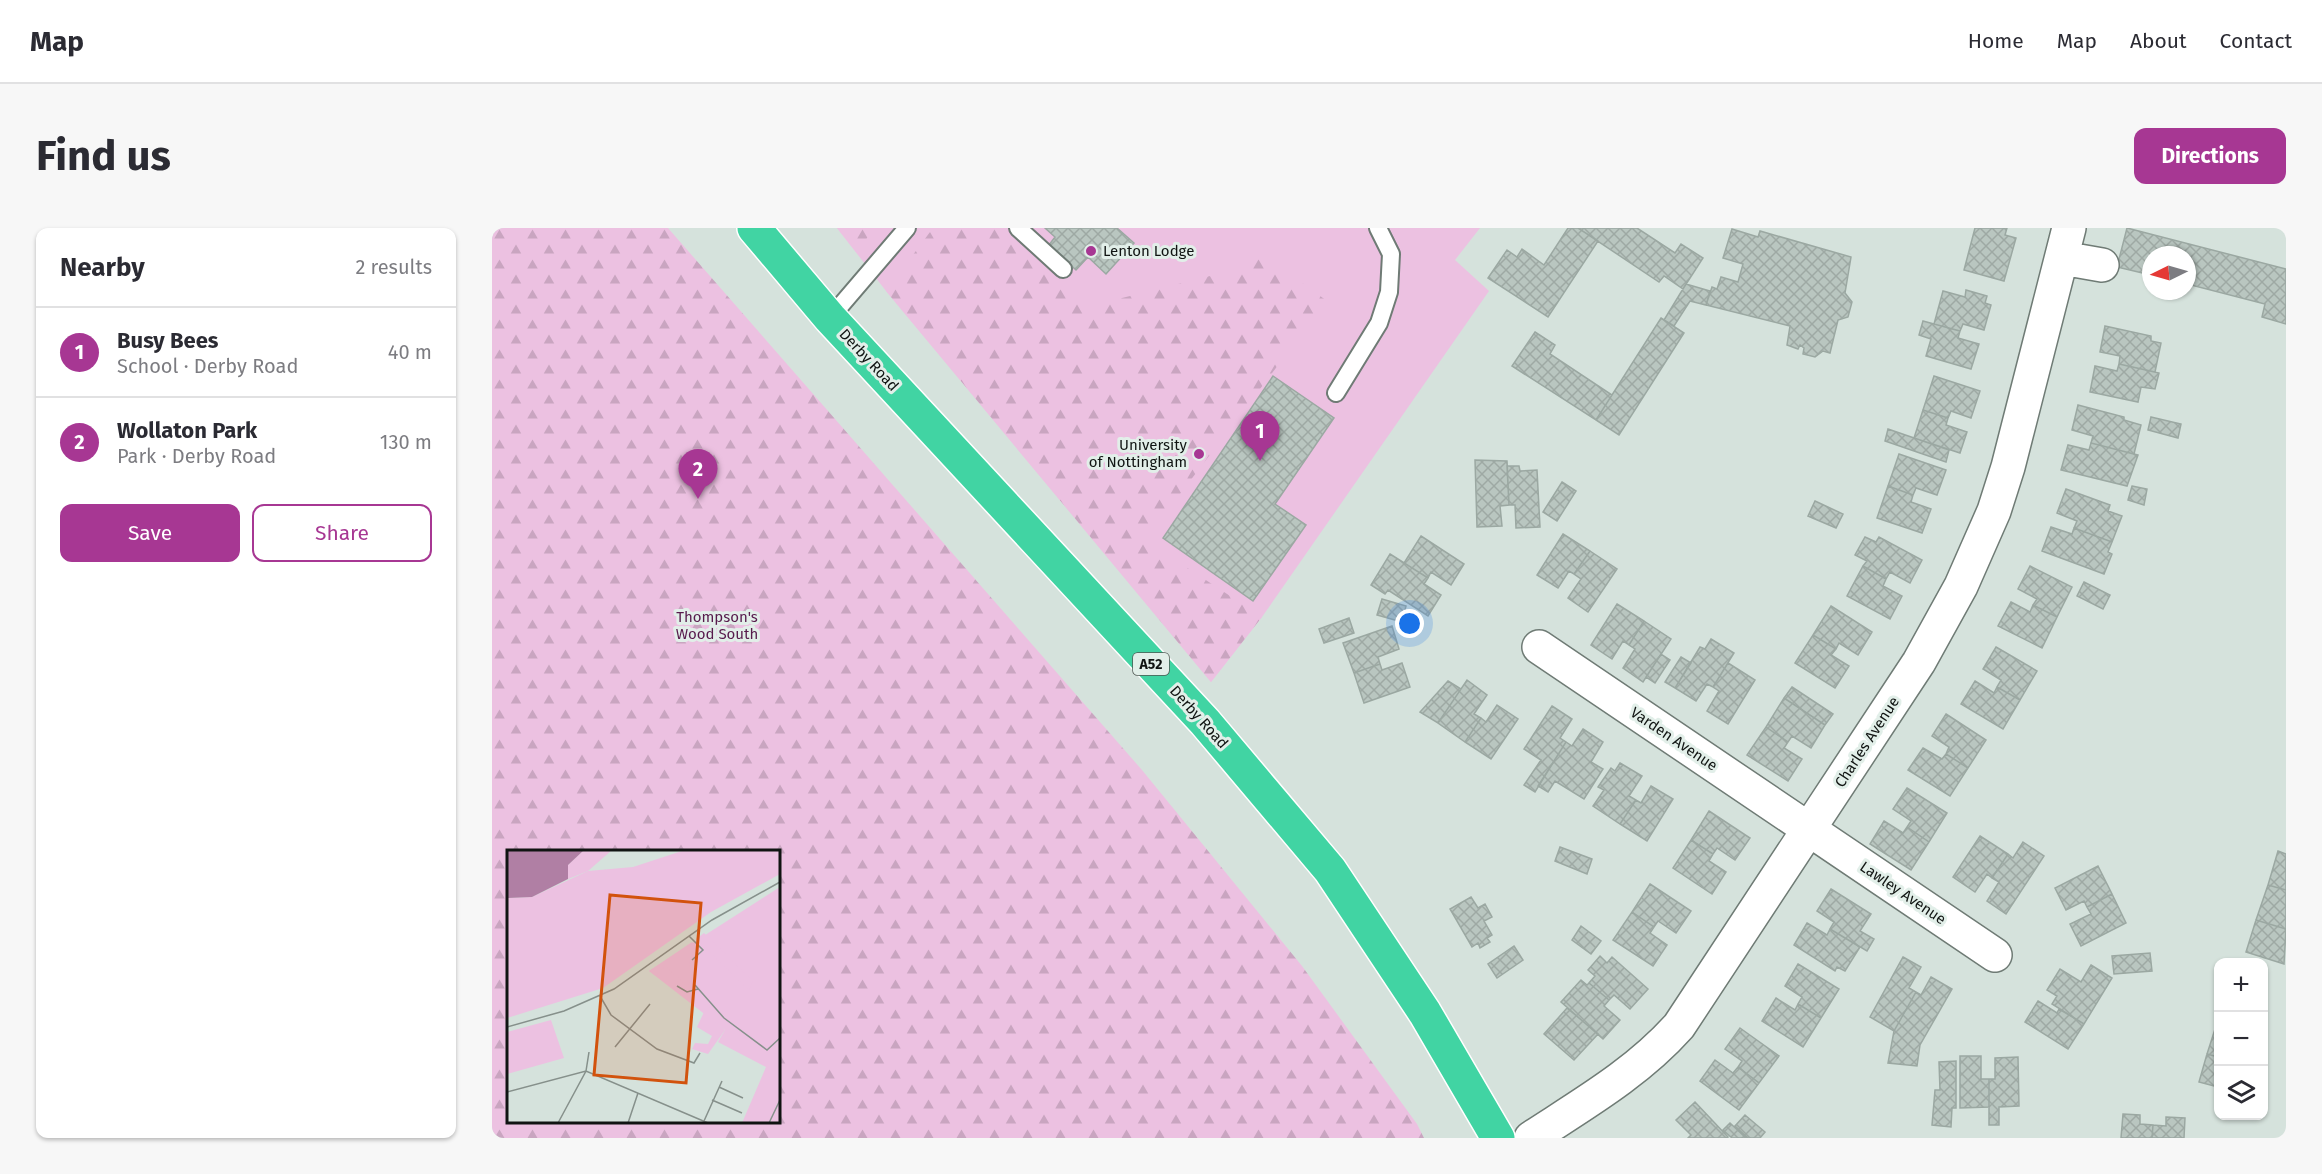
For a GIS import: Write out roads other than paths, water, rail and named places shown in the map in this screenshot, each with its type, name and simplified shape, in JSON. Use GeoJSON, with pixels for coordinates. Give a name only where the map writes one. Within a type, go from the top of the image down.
{"type":"FeatureCollection","features":[{"type":"Feature","properties":{"kind":"highway","name":"Derby Road"},"geometry":{"type":"LineString","coordinates":[[754,228],[830,318],[1205,722],[1330,870],[1425,1013],[1498,1138]]}},
{"type":"Feature","properties":{"kind":"street","name":"Charles Avenue"},"geometry":{"type":"LineString","coordinates":[[1532,1138],[1603,1091],[1658,1050],[1678,1026],[1810,830],[1919,662],[1981,543],[2008,467],[2065,243],[2102,265]]}},
{"type":"Feature","properties":{"kind":"street","name":"Varden Avenue"},"geometry":{"type":"LineString","coordinates":[[1539,647],[1810,830]]}},
{"type":"Feature","properties":{"kind":"street","name":"Lawley Avenue"},"geometry":{"type":"LineString","coordinates":[[1810,830],[1995,955]]}},
{"type":"Feature","properties":{"kind":"lane"},"geometry":{"type":"LineString","coordinates":[[830,318],[907,228]]}},
{"type":"Feature","properties":{"kind":"lane"},"geometry":{"type":"LineString","coordinates":[[1017,228],[1063,269]]}},
{"type":"Feature","properties":{"kind":"lane"},"geometry":{"type":"LineString","coordinates":[[1336,393],[1379,323],[1389,292],[1391,254],[1378,228]]}},
{"type":"Feature","properties":{"kind":"place","name":"Lenton Lodge"},"geometry":{"type":"Point","coordinates":[1091,251]}},
{"type":"Feature","properties":{"kind":"place","name":"University of Nottingham"},"geometry":{"type":"Point","coordinates":[1199,454]}},
{"type":"Feature","properties":{"kind":"place","name":"Busy Bees"},"geometry":{"type":"Point","coordinates":[1260,461]}},
{"type":"Feature","properties":{"kind":"place","name":"Wollaton Park"},"geometry":{"type":"Point","coordinates":[698,499]}},
{"type":"Feature","properties":{"kind":"park label","name":"Thompson's Wood South"},"geometry":{"type":"Point","coordinates":[717,626]}}]}
